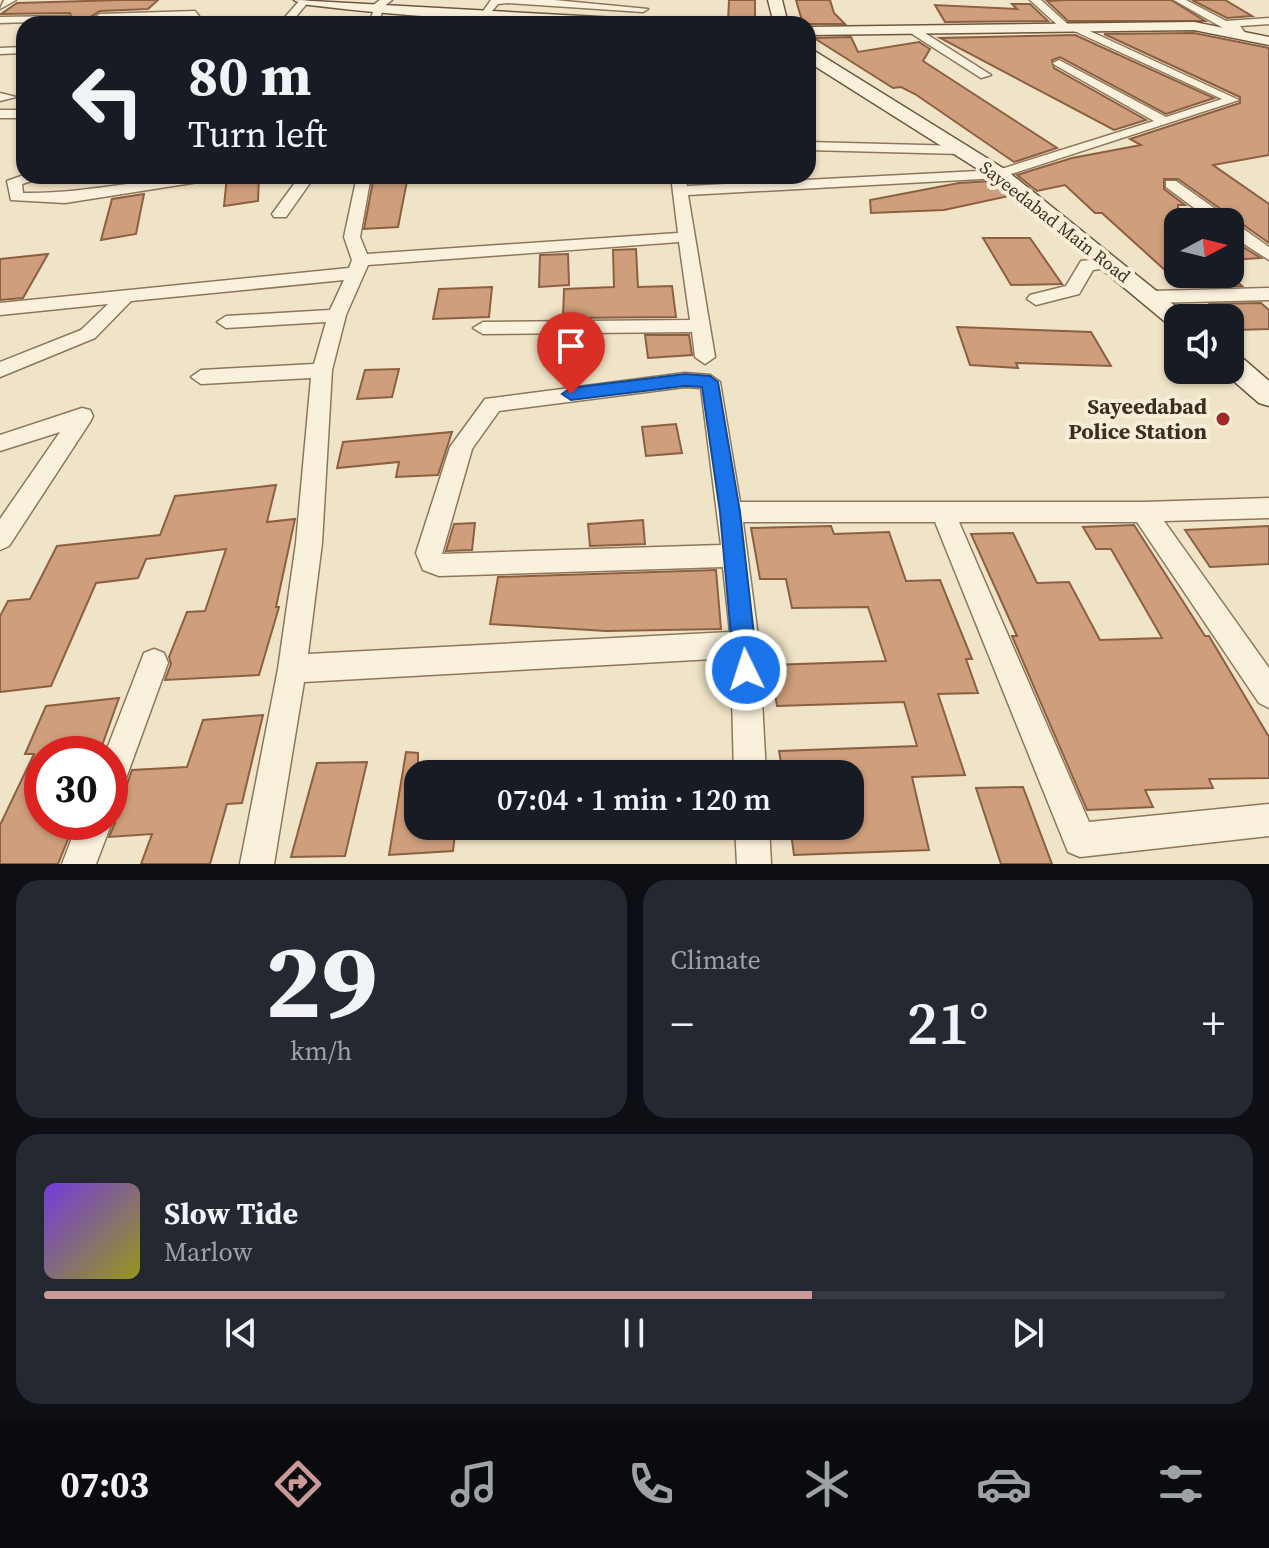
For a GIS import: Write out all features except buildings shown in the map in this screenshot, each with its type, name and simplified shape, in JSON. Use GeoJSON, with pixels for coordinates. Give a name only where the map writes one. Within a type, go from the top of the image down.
{"type":"FeatureCollection","features":[{"type":"Feature","properties":{"kind":"street"},"geometry":{"type":"LineString","coordinates":[[0,6],[11,0]]}},
{"type":"Feature","properties":{"kind":"street"},"geometry":{"type":"LineString","coordinates":[[302,0],[380,6],[438,16]]}},
{"type":"Feature","properties":{"kind":"street"},"geometry":{"type":"LineString","coordinates":[[483,15],[495,2],[508,0],[641,14]]}},
{"type":"Feature","properties":{"kind":"street"},"geometry":{"type":"LineString","coordinates":[[816,179],[999,174],[1233,100],[1073,29],[1035,0]]}},
{"type":"Feature","properties":{"kind":"street"},"geometry":{"type":"LineString","coordinates":[[1179,0],[1246,35]]}},
{"type":"Feature","properties":{"kind":"street"},"geometry":{"type":"LineString","coordinates":[[116,16],[199,11],[192,16]]}},
{"type":"Feature","properties":{"kind":"street"},"geometry":{"type":"LineString","coordinates":[[476,16],[641,14]]}},
{"type":"Feature","properties":{"kind":"street"},"geometry":{"type":"LineString","coordinates":[[1246,35],[1230,23],[1269,21]]}},
{"type":"Feature","properties":{"kind":"street"},"geometry":{"type":"LineString","coordinates":[[816,31],[1194,26],[1269,41]]}},
{"type":"Feature","properties":{"kind":"street"},"geometry":{"type":"LineString","coordinates":[[913,30],[985,75]]}},
{"type":"Feature","properties":{"kind":"street","name":"Sayeedabad Main Road"},"geometry":{"type":"LineString","coordinates":[[816,57],[999,174],[1164,307]]}},
{"type":"Feature","properties":{"kind":"street"},"geometry":{"type":"LineString","coordinates":[[1059,63],[1166,122]]}},
{"type":"Feature","properties":{"kind":"street"},"geometry":{"type":"LineString","coordinates":[[816,146],[961,150]]}},
{"type":"Feature","properties":{"kind":"street"},"geometry":{"type":"LineString","coordinates":[[7,182],[16,197],[28,199],[65,198],[158,184]]}},
{"type":"Feature","properties":{"kind":"street"},"geometry":{"type":"LineString","coordinates":[[280,214],[302,184]]}},
{"type":"Feature","properties":{"kind":"street"},"geometry":{"type":"LineString","coordinates":[[257,864],[292,669],[309,543],[322,370],[337,315],[358,267],[352,237],[362,184]]}},
{"type":"Feature","properties":{"kind":"street"},"geometry":{"type":"LineString","coordinates":[[679,184],[705,357]]}},
{"type":"Feature","properties":{"kind":"street"},"geometry":{"type":"LineString","coordinates":[[1171,184],[1204,208]]}},
{"type":"Feature","properties":{"kind":"street"},"geometry":{"type":"LineString","coordinates":[[0,309],[125,297],[358,267],[686,237]]}},
{"type":"Feature","properties":{"kind":"street"},"geometry":{"type":"LineString","coordinates":[[1244,237],[1269,255]]}},
{"type":"Feature","properties":{"kind":"street"},"geometry":{"type":"LineString","coordinates":[[1036,299],[1073,290],[1087,265],[1110,263]]}},
{"type":"Feature","properties":{"kind":"street"},"geometry":{"type":"LineString","coordinates":[[1152,297],[1269,294]]}},
{"type":"Feature","properties":{"kind":"street"},"geometry":{"type":"LineString","coordinates":[[0,370],[88,334],[125,297]]}},
{"type":"Feature","properties":{"kind":"street"},"geometry":{"type":"LineString","coordinates":[[226,322],[337,315]]}},
{"type":"Feature","properties":{"kind":"street"},"geometry":{"type":"LineString","coordinates":[[483,328],[701,326]]}},
{"type":"Feature","properties":{"kind":"street"},"geometry":{"type":"LineString","coordinates":[[201,377],[322,370]]}},
{"type":"Feature","properties":{"kind":"street"},"geometry":{"type":"LineString","coordinates":[[1244,375],[1269,396]]}},
{"type":"Feature","properties":{"kind":"street"},"geometry":{"type":"LineString","coordinates":[[733,556],[439,565],[432,562],[429,553],[461,447],[492,404],[685,380],[710,382],[730,512],[745,644],[749,760]]}},
{"type":"Feature","properties":{"kind":"street"},"geometry":{"type":"LineString","coordinates":[[0,443],[82,416],[0,539]]}},
{"type":"Feature","properties":{"kind":"street"},"geometry":{"type":"LineString","coordinates":[[730,512],[1144,512],[1269,508]]}},
{"type":"Feature","properties":{"kind":"street"},"geometry":{"type":"LineString","coordinates":[[943,512],[1080,840],[1269,820]]}},
{"type":"Feature","properties":{"kind":"street"},"geometry":{"type":"LineString","coordinates":[[1144,512],[1269,693]]}},
{"type":"Feature","properties":{"kind":"street"},"geometry":{"type":"LineString","coordinates":[[292,669],[745,644]]}},
{"type":"Feature","properties":{"kind":"street"},"geometry":{"type":"LineString","coordinates":[[127,736],[154,663]]}},
{"type":"Feature","properties":{"kind":"street"},"geometry":{"type":"LineString","coordinates":[[79,864],[88,840]]}},
{"type":"Feature","properties":{"kind":"street"},"geometry":{"type":"LineString","coordinates":[[753,840],[754,864]]}},
{"type":"Feature","properties":{"kind":"place","name":"Sayeedabad Police Station"},"geometry":{"type":"Point","coordinates":[1223,419]}},
{"type":"Feature","properties":{"kind":"route"},"geometry":{"type":"LineString","coordinates":[[571,394],[685,380],[710,382],[730,512],[746,670]]}}]}
